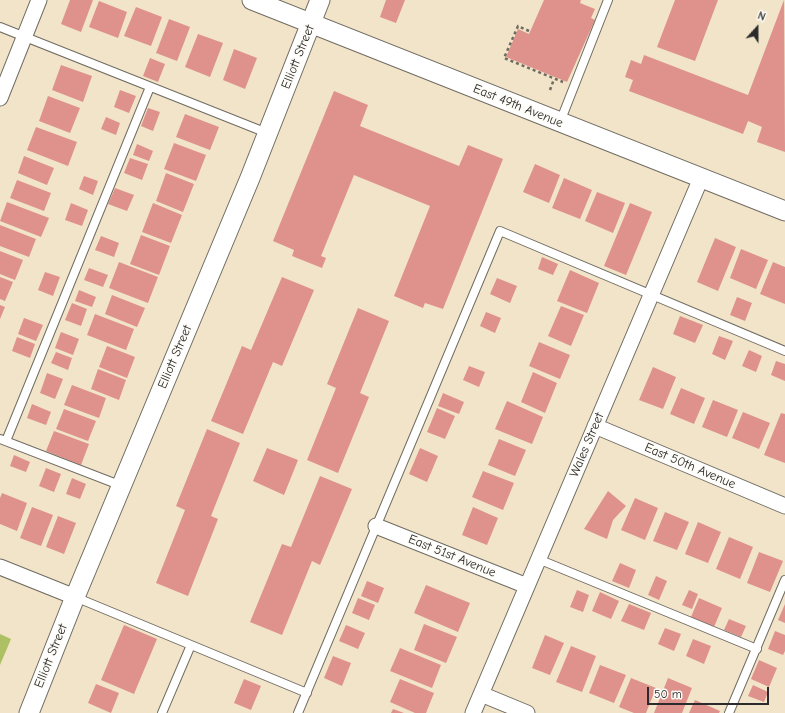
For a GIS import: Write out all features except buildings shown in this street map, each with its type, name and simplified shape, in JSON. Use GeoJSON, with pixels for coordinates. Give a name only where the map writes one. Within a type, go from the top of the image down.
{"type":"FeatureCollection","features":[{"type":"Feature","properties":{"kind":"street"},"geometry":{"type":"LineString","coordinates":[[0,98],[39,0]]}},
{"type":"Feature","properties":{"kind":"street","name":"East 49th Avenue"},"geometry":{"type":"LineString","coordinates":[[252,0],[785,212]]}},
{"type":"Feature","properties":{"kind":"street","name":"Elliott Street"},"geometry":{"type":"LineString","coordinates":[[29,713],[75,597],[267,133],[320,0]]}},
{"type":"Feature","properties":{"kind":"street","name":"Wales Street"},"geometry":{"type":"LineString","coordinates":[[473,713],[701,178]]}},
{"type":"Feature","properties":{"kind":"street","name":"East 50th Avenue"},"geometry":{"type":"LineString","coordinates":[[595,426],[785,506]]}},
{"type":"Feature","properties":{"kind":"street","name":"East 51st Avenue"},"geometry":{"type":"LineString","coordinates":[[376,526],[527,586]]}},
{"type":"Feature","properties":{"kind":"street"},"geometry":{"type":"LineString","coordinates":[[0,567],[75,597]]}},
{"type":"Feature","properties":{"kind":"street"},"geometry":{"type":"LineString","coordinates":[[481,694],[527,713]]}},
{"type":"Feature","properties":{"kind":"lane"},"geometry":{"type":"LineString","coordinates":[[560,122],[608,0]]}},
{"type":"Feature","properties":{"kind":"lane"},"geometry":{"type":"LineString","coordinates":[[0,27],[267,133]]}},
{"type":"Feature","properties":{"kind":"lane"},"geometry":{"type":"LineString","coordinates":[[122,486],[3,440],[150,87]]}},
{"type":"Feature","properties":{"kind":"lane"},"geometry":{"type":"LineString","coordinates":[[298,713],[500,231],[785,351]]}},
{"type":"Feature","properties":{"kind":"lane"},"geometry":{"type":"LineString","coordinates":[[538,559],[757,649]]}},
{"type":"Feature","properties":{"kind":"lane"},"geometry":{"type":"LineString","coordinates":[[729,713],[785,580]]}},
{"type":"Feature","properties":{"kind":"lane"},"geometry":{"type":"LineString","coordinates":[[75,597],[306,693]]}},
{"type":"Feature","properties":{"kind":"lane"},"geometry":{"type":"LineString","coordinates":[[162,713],[191,645]]}},
{"type":"Feature","properties":{"kind":"path"},"geometry":{"type":"LineString","coordinates":[[529,31],[518,26],[504,58],[567,84]]}},
{"type":"Feature","properties":{"kind":"path"},"geometry":{"type":"LineString","coordinates":[[550,90],[554,79]]}},
{"type":"Feature","properties":{"kind":"green space"},"geometry":{"type":"Polygon","coordinates":[[[0,634],[11,639],[0,665],[0,634]]]}}]}
